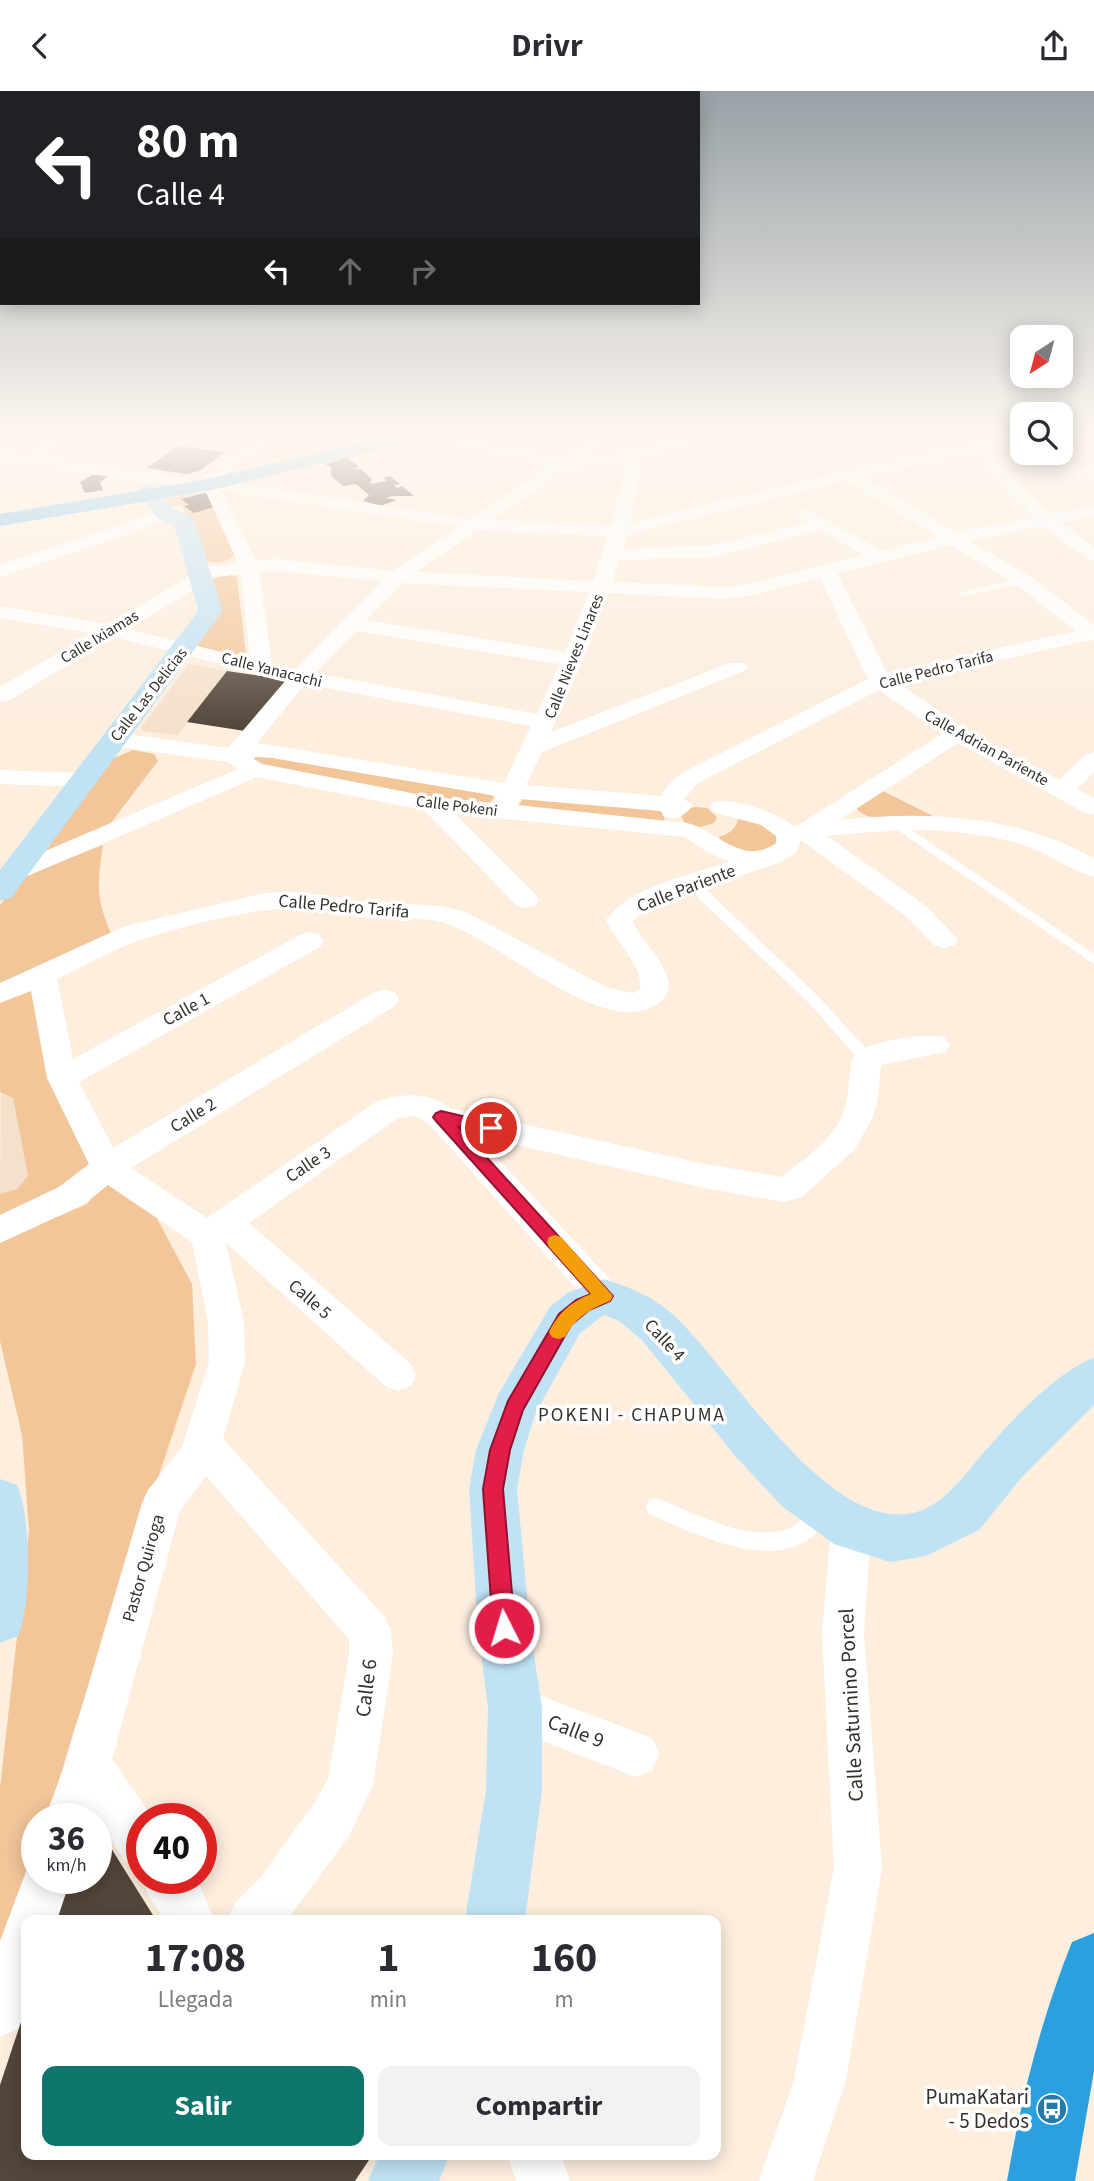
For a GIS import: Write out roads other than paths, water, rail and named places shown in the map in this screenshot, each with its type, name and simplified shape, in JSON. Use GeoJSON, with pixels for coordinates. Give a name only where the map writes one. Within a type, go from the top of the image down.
{"type":"FeatureCollection","features":[{"type":"Feature","properties":{"kind":"highway"},"geometry":{"type":"LineString","coordinates":[[1041,2181],[1052,2109],[1072,2024],[1094,1964]]}},
{"type":"Feature","properties":{"kind":"street"},"geometry":{"type":"LineString","coordinates":[[0,571],[112,534]]}},
{"type":"Feature","properties":{"kind":"street","name":"Calle Las Delicias"},"geometry":{"type":"LineString","coordinates":[[5,883],[185,647],[210,609],[187,534]]}},
{"type":"Feature","properties":{"kind":"street"},"geometry":{"type":"LineString","coordinates":[[234,534],[249,566],[262,667]]}},
{"type":"Feature","properties":{"kind":"street"},"geometry":{"type":"LineString","coordinates":[[233,756],[300,677],[397,577],[459,534]]}},
{"type":"Feature","properties":{"kind":"street","name":"Calle Nieves Linares"},"geometry":{"type":"LineString","coordinates":[[507,801],[573,660],[601,588],[618,534]]}},
{"type":"Feature","properties":{"kind":"street"},"geometry":{"type":"LineString","coordinates":[[612,555],[715,551],[784,534]]}},
{"type":"Feature","properties":{"kind":"street"},"geometry":{"type":"LineString","coordinates":[[839,534],[878,556]]}},
{"type":"Feature","properties":{"kind":"street"},"geometry":{"type":"LineString","coordinates":[[947,534],[1024,581],[1093,637]]}},
{"type":"Feature","properties":{"kind":"street","name":"Calle Ixiamas"},"geometry":{"type":"LineString","coordinates":[[0,696],[199,576],[249,566],[276,565],[397,577],[724,593],[749,590],[975,534]]}},
{"type":"Feature","properties":{"kind":"street"},"geometry":{"type":"LineString","coordinates":[[1068,534],[1090,549]]}},
{"type":"Feature","properties":{"kind":"street","name":"Calle Adrian Pariente"},"geometry":{"type":"LineString","coordinates":[[826,570],[887,687],[957,734],[1094,808]]}},
{"type":"Feature","properties":{"kind":"street","name":"Calle Yanacachi"},"geometry":{"type":"LineString","coordinates":[[0,612],[108,630],[300,677],[546,722]]}},
{"type":"Feature","properties":{"kind":"street"},"geometry":{"type":"LineString","coordinates":[[351,624],[573,660]]}},
{"type":"Feature","properties":{"kind":"street","name":"Calle Pedro Tarifa"},"geometry":{"type":"LineString","coordinates":[[693,817],[677,788],[714,767],[887,687],[1093,637]]}},
{"type":"Feature","properties":{"kind":"street"},"geometry":{"type":"LineString","coordinates":[[534,747],[737,667]]}},
{"type":"Feature","properties":{"kind":"street"},"geometry":{"type":"LineString","coordinates":[[693,817],[744,858],[772,857],[788,846],[797,833],[957,734]]}},
{"type":"Feature","properties":{"kind":"street","name":"Calle Pokeni"},"geometry":{"type":"LineString","coordinates":[[113,740],[233,756],[257,750],[272,751],[507,801],[693,817]]}},
{"type":"Feature","properties":{"kind":"street","name":"Calle Pokeni"},"geometry":{"type":"LineString","coordinates":[[233,756],[255,770],[432,804],[507,801]]}},
{"type":"Feature","properties":{"kind":"street"},"geometry":{"type":"LineString","coordinates":[[1063,789],[1094,759]]}},
{"type":"Feature","properties":{"kind":"street"},"geometry":{"type":"LineString","coordinates":[[5,883],[255,770]]}},
{"type":"Feature","properties":{"kind":"street"},"geometry":{"type":"LineString","coordinates":[[0,777],[83,780]]}},
{"type":"Feature","properties":{"kind":"street"},"geometry":{"type":"LineString","coordinates":[[432,804],[526,900]]}},
{"type":"Feature","properties":{"kind":"street"},"geometry":{"type":"LineString","coordinates":[[693,817],[770,820],[797,833],[917,912],[944,939]]}},
{"type":"Feature","properties":{"kind":"street"},"geometry":{"type":"LineString","coordinates":[[693,817],[698,881]]}},
{"type":"Feature","properties":{"kind":"street"},"geometry":{"type":"LineString","coordinates":[[797,833],[862,824],[989,829],[1023,836],[1094,869]]}},
{"type":"Feature","properties":{"kind":"street","name":"Calle Pariente"},"geometry":{"type":"LineString","coordinates":[[642,1001],[651,997],[655,977],[622,932],[619,920],[621,914],[636,905],[698,881],[772,857]]}},
{"type":"Feature","properties":{"kind":"street","name":"Calle Pedro Tarifa"},"geometry":{"type":"LineString","coordinates":[[0,993],[133,933],[264,901],[299,899],[358,909],[455,917],[598,995],[612,1001],[642,1001]]}},
{"type":"Feature","properties":{"kind":"street","name":"Calle 1"},"geometry":{"type":"LineString","coordinates":[[62,1077],[310,941]]}},
{"type":"Feature","properties":{"kind":"street"},"geometry":{"type":"LineString","coordinates":[[42,974],[62,1077],[107,1168],[216,1228]]}},
{"type":"Feature","properties":{"kind":"street","name":"Calle 2"},"geometry":{"type":"LineString","coordinates":[[0,1230],[71,1196],[107,1168],[385,999]]}},
{"type":"Feature","properties":{"kind":"street"},"geometry":{"type":"LineString","coordinates":[[428,1110],[705,1176],[784,1190],[792,1187],[842,1145],[854,1125],[862,1103],[863,1075],[867,1059],[878,1053],[935,1045]]}},
{"type":"Feature","properties":{"kind":"street","name":"Calle 3"},"geometry":{"type":"LineString","coordinates":[[216,1228],[387,1110],[400,1104],[428,1110]]}},
{"type":"Feature","properties":{"kind":"street","name":"Calle 4"},"geometry":{"type":"LineString","coordinates":[[428,1110],[604,1296],[634,1308],[657,1327],[754,1443],[800,1491],[837,1518]]}},
{"type":"Feature","properties":{"kind":"street","name":"Calle 5"},"geometry":{"type":"LineString","coordinates":[[216,1228],[298,1289],[398,1375]]}},
{"type":"Feature","properties":{"kind":"street","name":"Pastor Quiroga"},"geometry":{"type":"LineString","coordinates":[[74,1803],[88,1764],[162,1503],[197,1457],[227,1362],[226,1322],[216,1228]]}},
{"type":"Feature","properties":{"kind":"street"},"geometry":{"type":"LineString","coordinates":[[496,1915],[514,1790],[515,1708],[504,1628],[493,1489],[500,1450],[515,1407],[565,1319],[582,1305],[604,1296]]}},
{"type":"Feature","properties":{"kind":"street"},"geometry":{"type":"LineString","coordinates":[[837,1518],[890,1539],[926,1533],[962,1514],[1005,1462],[1053,1413],[1094,1377]]}},
{"type":"Feature","properties":{"kind":"street","name":"Calle 6"},"geometry":{"type":"LineString","coordinates":[[202,1444],[352,1609],[369,1632],[371,1654],[366,1698],[350,1785],[332,1819],[277,1895],[258,1915]]}},
{"type":"Feature","properties":{"kind":"street"},"geometry":{"type":"LineString","coordinates":[[0,1501],[0,1618]]}},
{"type":"Feature","properties":{"kind":"street","name":"Calle Saturnino Porcel"},"geometry":{"type":"LineString","coordinates":[[786,2181],[820,2080],[858,1868],[837,1518]]}},
{"type":"Feature","properties":{"kind":"street","name":"Calle 9"},"geometry":{"type":"LineString","coordinates":[[515,1708],[636,1754]]}},
{"type":"Feature","properties":{"kind":"street"},"geometry":{"type":"LineString","coordinates":[[88,1764],[126,1820]]}},
{"type":"Feature","properties":{"kind":"street"},"geometry":{"type":"LineString","coordinates":[[35,1915],[42,1894]]}},
{"type":"Feature","properties":{"kind":"street"},"geometry":{"type":"LineString","coordinates":[[175,1894],[187,1915]]}},
{"type":"Feature","properties":{"kind":"street"},"geometry":{"type":"LineString","coordinates":[[0,2011],[21,1951]]}},
{"type":"Feature","properties":{"kind":"street"},"geometry":{"type":"LineString","coordinates":[[402,2181],[414,2160]]}},
{"type":"Feature","properties":{"kind":"street"},"geometry":{"type":"LineString","coordinates":[[536,2160],[543,2181]]}},
{"type":"Feature","properties":{"kind":"lane"},"geometry":{"type":"LineString","coordinates":[[962,593],[1024,581]]}},
{"type":"Feature","properties":{"kind":"lane"},"geometry":{"type":"LineString","coordinates":[[897,824],[1094,960]]}},
{"type":"Feature","properties":{"kind":"lane"},"geometry":{"type":"LineString","coordinates":[[698,881],[813,999],[867,1059]]}},
{"type":"Feature","properties":{"kind":"lane"},"geometry":{"type":"LineString","coordinates":[[656,1507],[733,1539],[760,1541],[784,1540],[837,1518]]}},
{"type":"Feature","properties":{"kind":"place","name":"PumaKatari - 5 Dedos"},"geometry":{"type":"Point","coordinates":[1052,2109]}},
{"type":"Feature","properties":{"kind":"district","name":"POKENI - CHAPUMA"},"geometry":{"type":"Point","coordinates":[632,1414]}}]}
